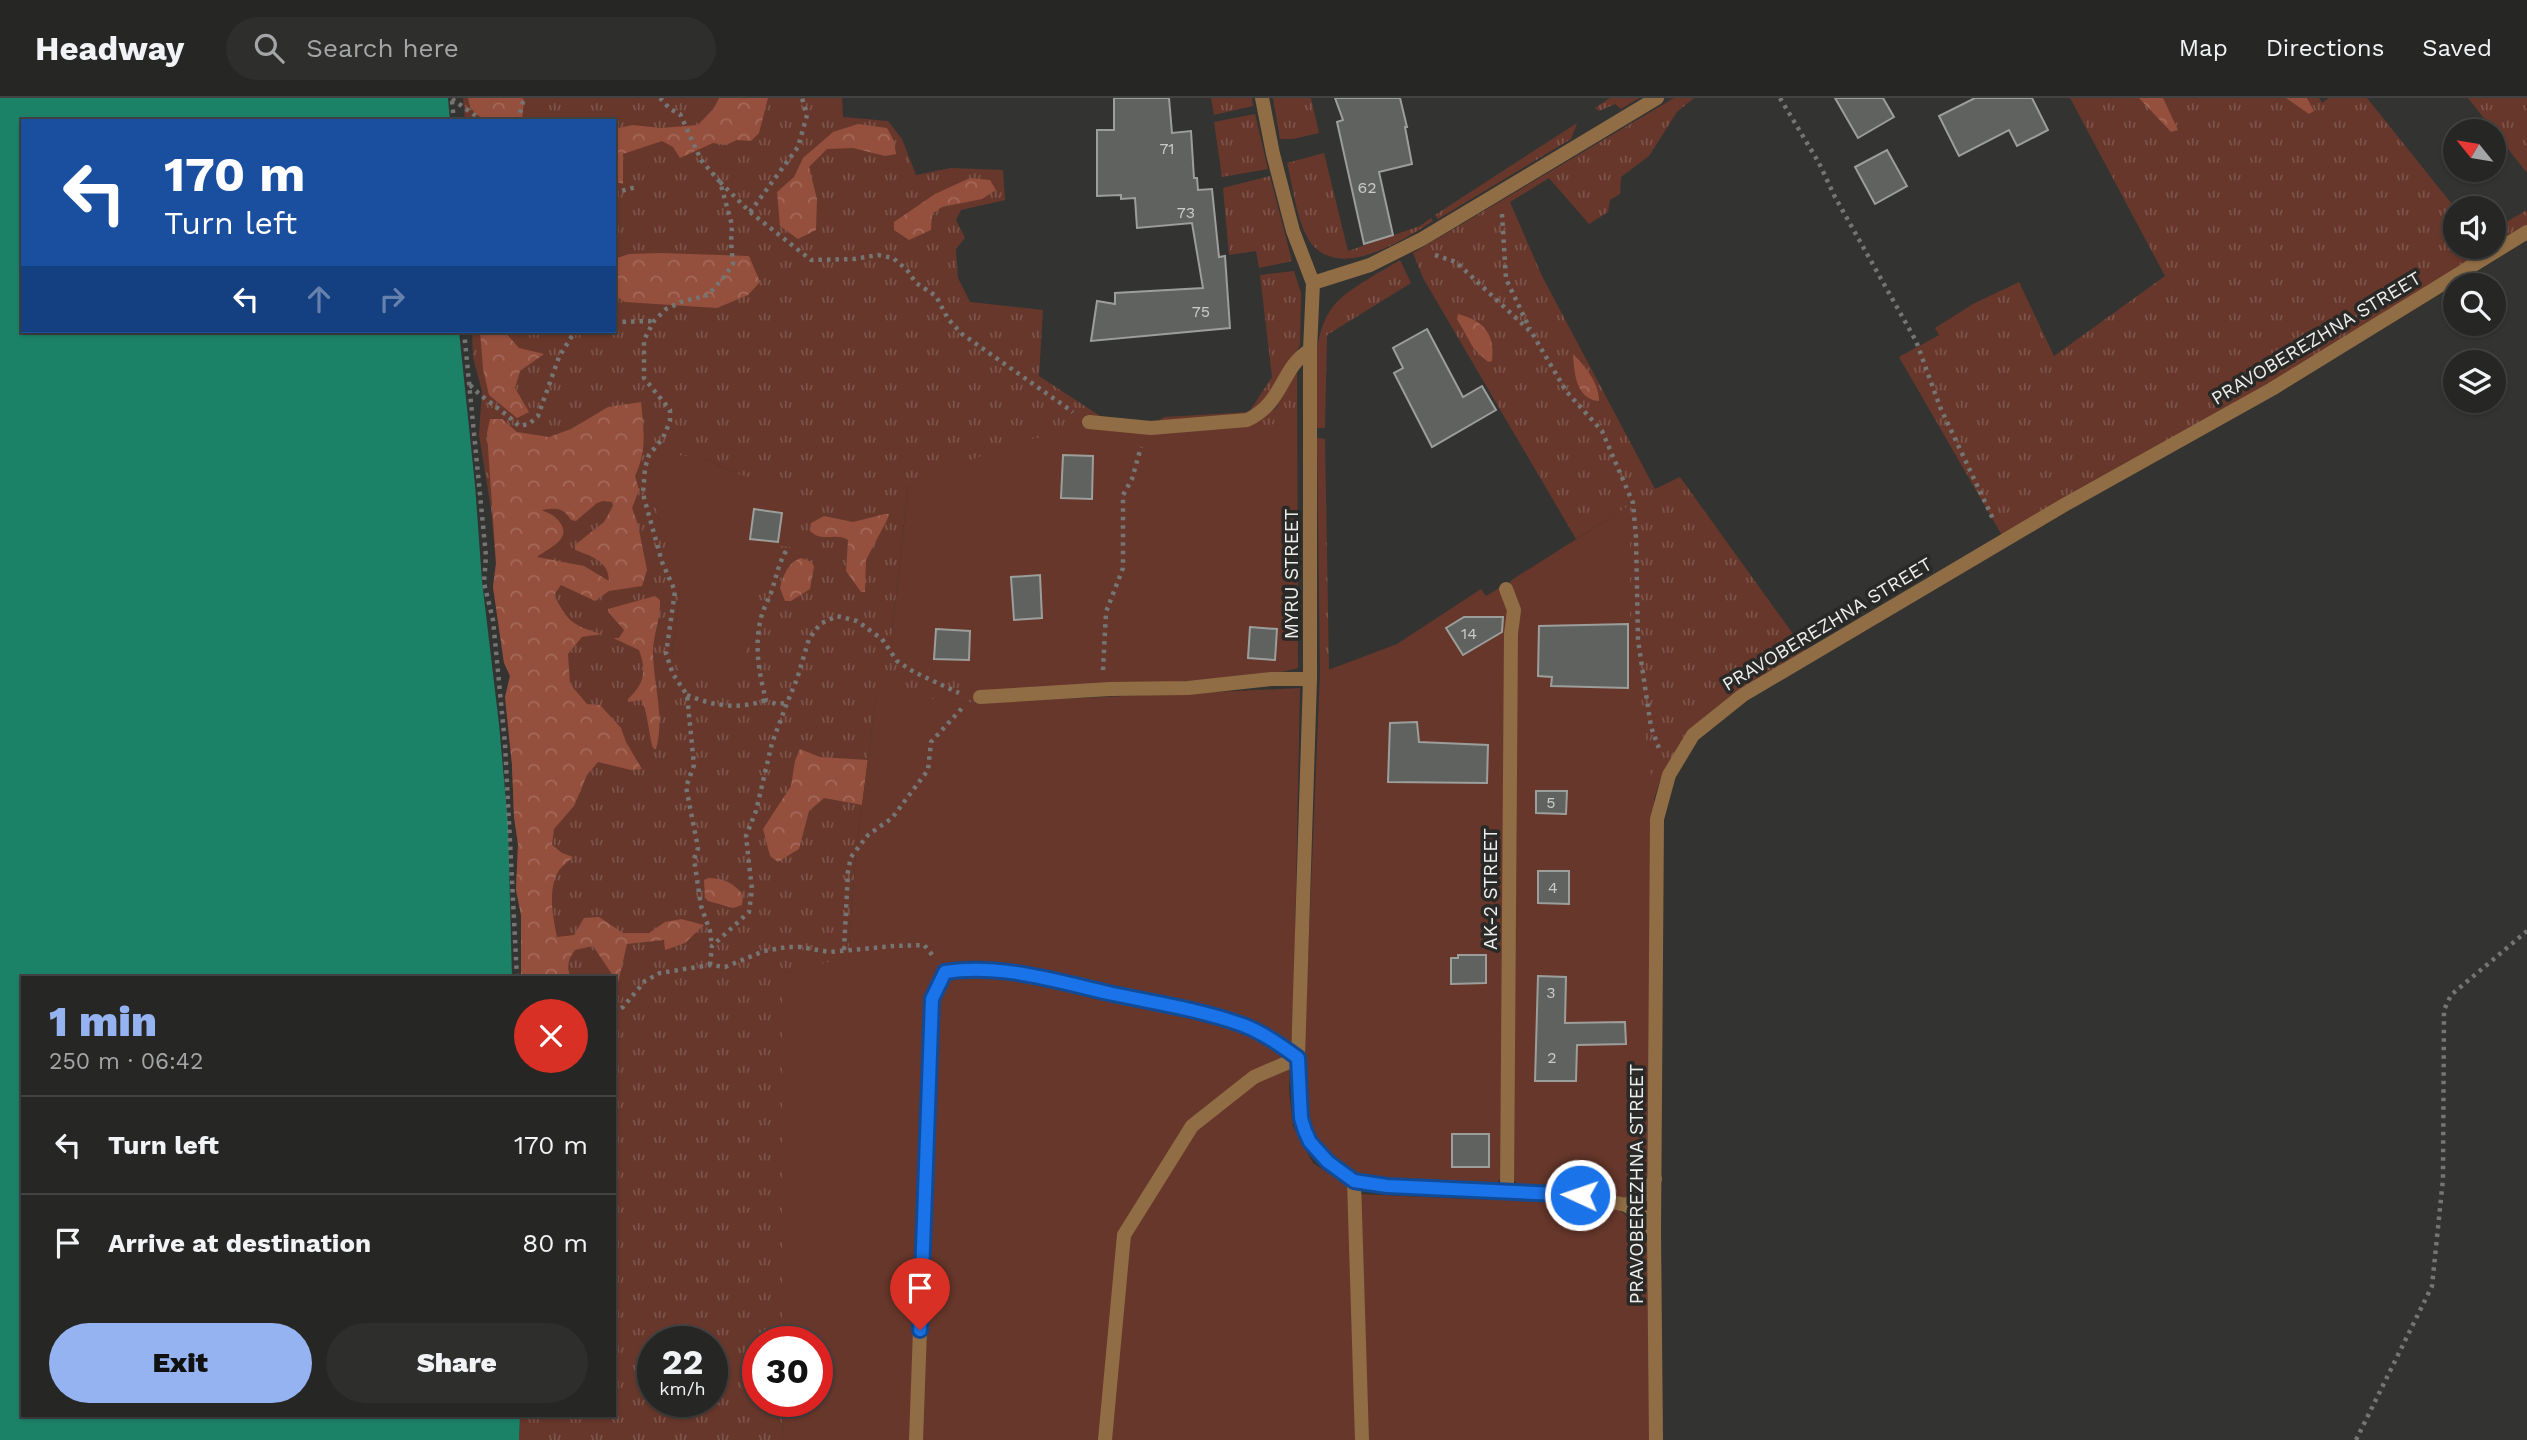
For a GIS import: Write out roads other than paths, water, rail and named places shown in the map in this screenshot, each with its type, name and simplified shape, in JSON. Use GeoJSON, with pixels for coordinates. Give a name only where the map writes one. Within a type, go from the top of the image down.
{"type":"FeatureCollection","features":[{"type":"Feature","properties":{"kind":"street","name":"MYRU STREET"},"geometry":{"type":"LineString","coordinates":[[1262,98],[1293,231],[1314,283],[1310,351],[1310,679],[1298,1058],[1301,1118],[1310,1142],[1328,1162],[1354,1181]]}},
{"type":"Feature","properties":{"kind":"street"},"geometry":{"type":"LineString","coordinates":[[1314,283],[1370,265],[1422,239],[1657,98]]}},
{"type":"Feature","properties":{"kind":"street","name":"PRAVOBEREZHNA STREET"},"geometry":{"type":"LineString","coordinates":[[1656,1440],[1654,1232],[1657,819],[1669,775],[1693,735],[1743,695],[2005,540],[2272,389],[2527,232]]}},
{"type":"Feature","properties":{"kind":"street"},"geometry":{"type":"LineString","coordinates":[[1089,422],[1151,428],[1247,420],[1261,414],[1273,402],[1299,357],[1310,351]]}},
{"type":"Feature","properties":{"kind":"street","name":"AK-2 STREET"},"geometry":{"type":"LineString","coordinates":[[1506,589],[1514,610],[1511,644],[1507,1191]]}},
{"type":"Feature","properties":{"kind":"street"},"geometry":{"type":"LineString","coordinates":[[980,697],[1188,688],[1271,679],[1310,679]]}},
{"type":"Feature","properties":{"kind":"street"},"geometry":{"type":"LineString","coordinates":[[916,1440],[932,999],[945,972],[969,968],[1044,978],[1194,1010],[1244,1026],[1276,1041],[1298,1058],[1254,1077],[1192,1126],[1124,1236],[1105,1440]]}},
{"type":"Feature","properties":{"kind":"street"},"geometry":{"type":"LineString","coordinates":[[1626,1205],[1645,1194],[1655,1179]]}},
{"type":"Feature","properties":{"kind":"street"},"geometry":{"type":"LineString","coordinates":[[1363,1440],[1354,1181],[1387,1186],[1580,1195],[1626,1205],[1646,1218],[1654,1232]]}}]}
